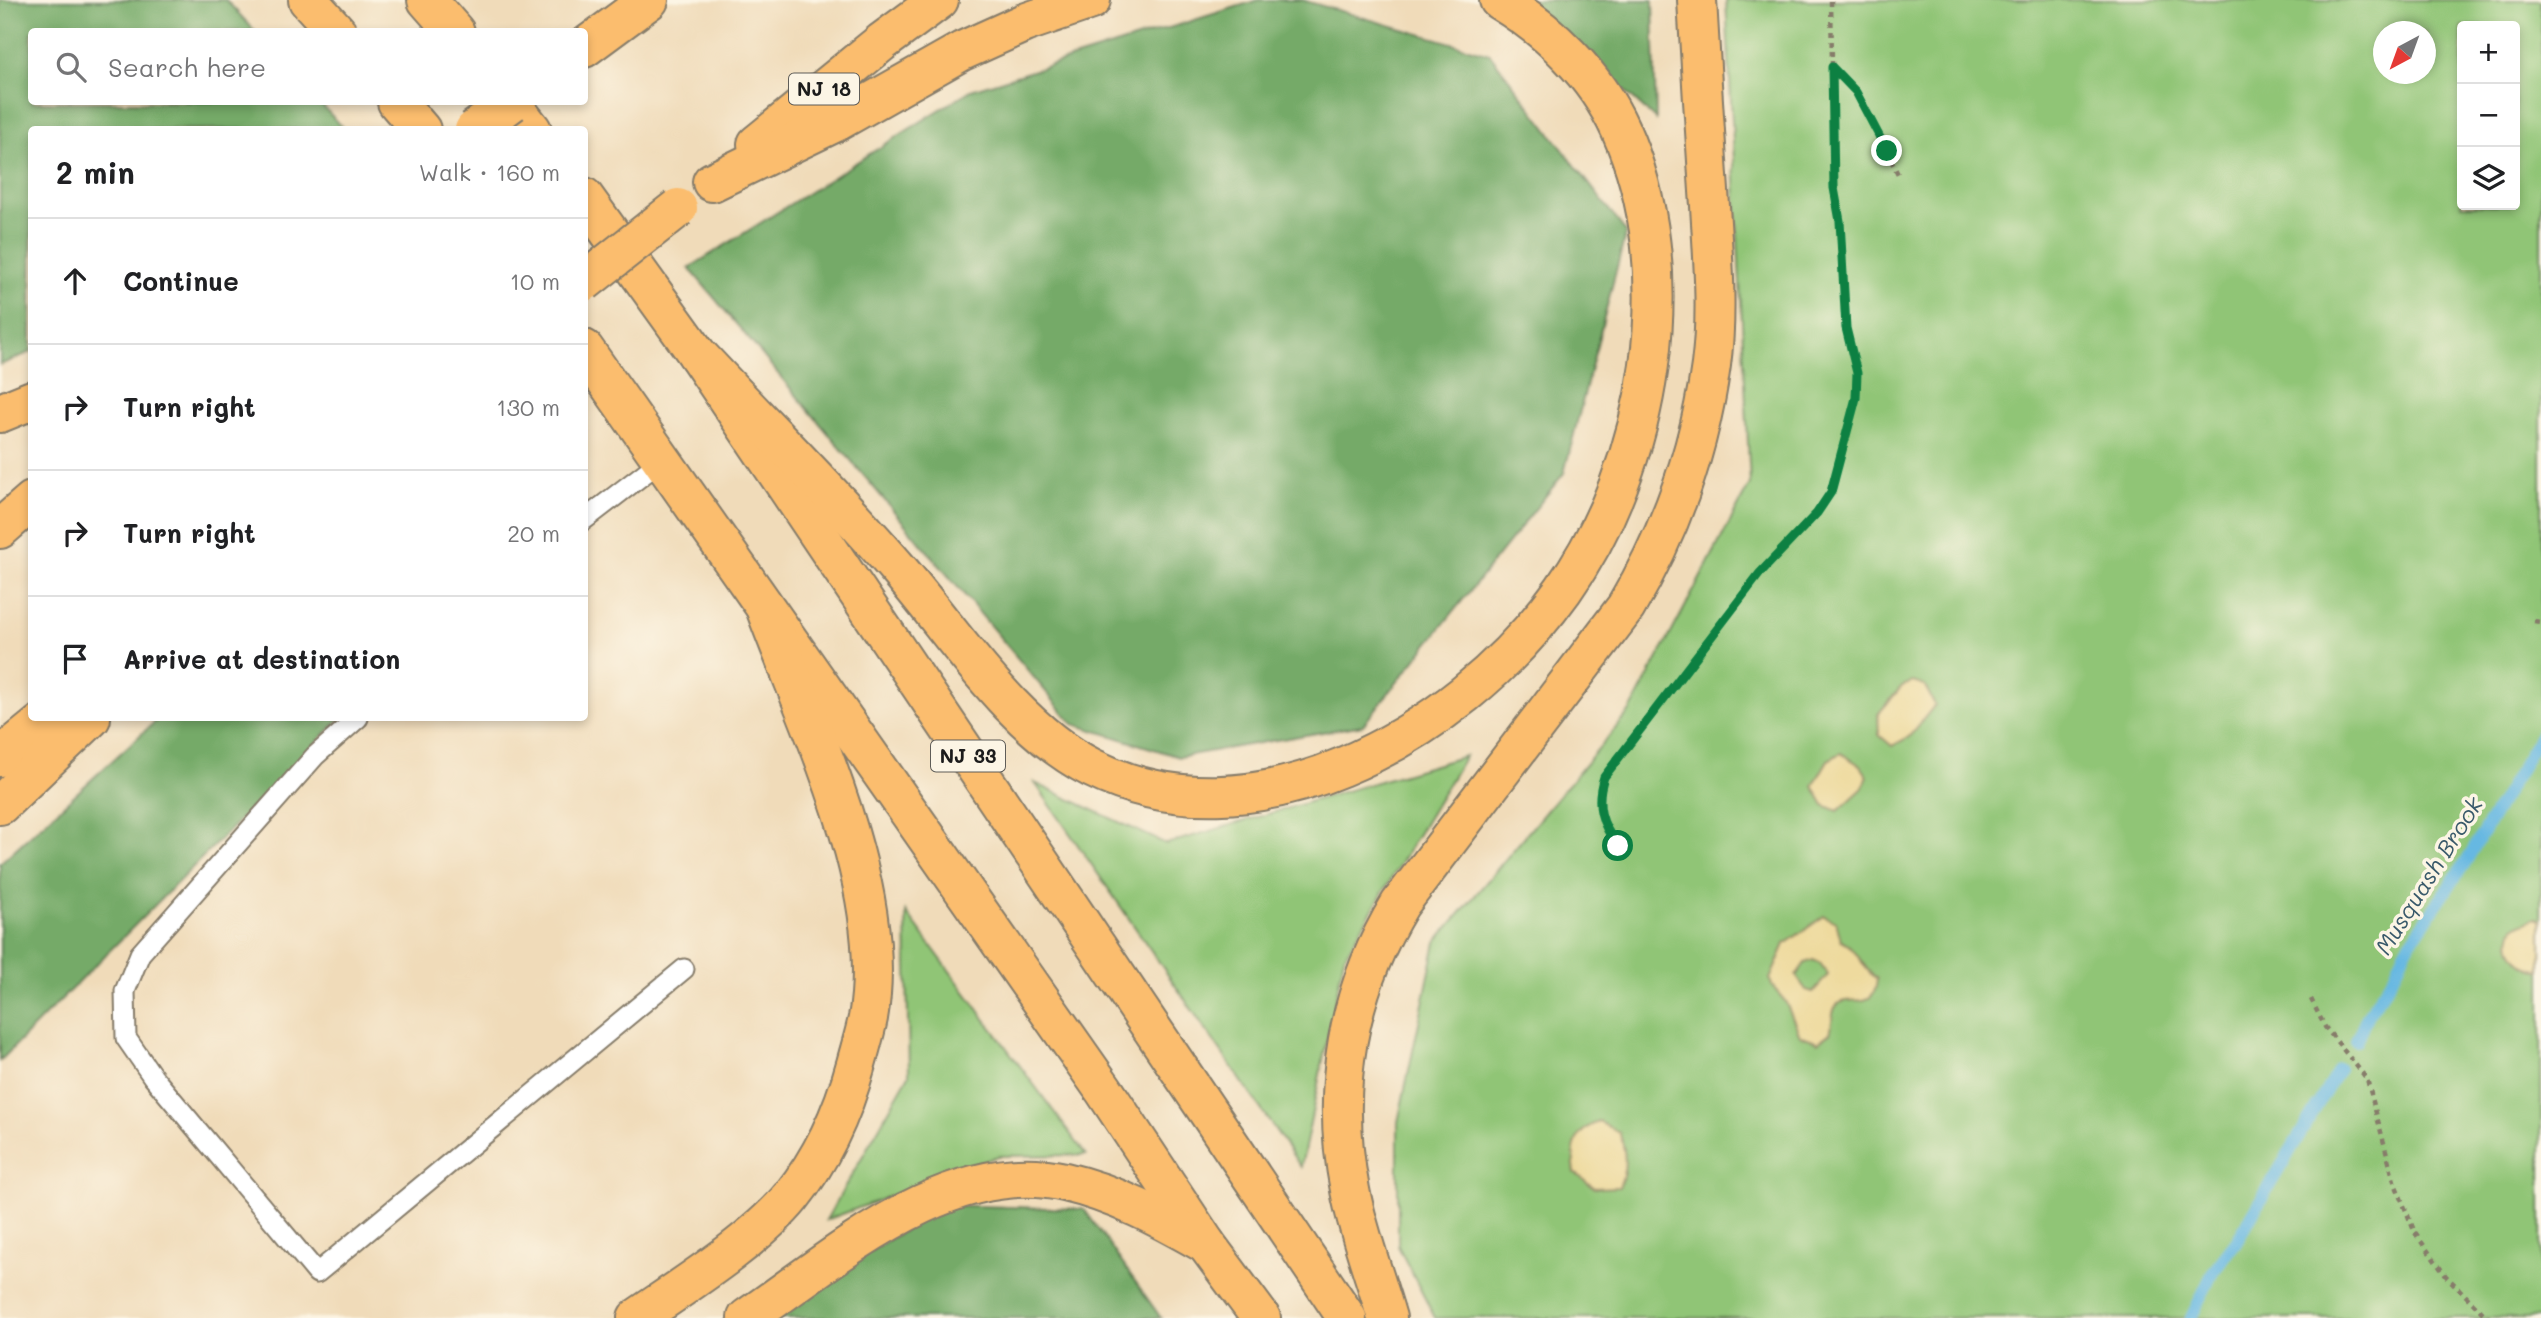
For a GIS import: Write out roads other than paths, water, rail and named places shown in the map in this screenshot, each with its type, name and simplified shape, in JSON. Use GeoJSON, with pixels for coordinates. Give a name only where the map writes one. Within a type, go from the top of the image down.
{"type":"FeatureCollection","features":[{"type":"Feature","properties":{"kind":"highway"},"geometry":{"type":"LineString","coordinates":[[308,0],[333,28]]}},
{"type":"Feature","properties":{"kind":"highway"},"geometry":{"type":"LineString","coordinates":[[428,0],[452,28]]}},
{"type":"Feature","properties":{"kind":"highway"},"geometry":{"type":"LineString","coordinates":[[588,45],[649,0]]}},
{"type":"Feature","properties":{"kind":"highway","name":"NJ 18"},"geometry":{"type":"LineString","coordinates":[[588,279],[712,182],[882,42],[939,0]]}},
{"type":"Feature","properties":{"kind":"highway"},"geometry":{"type":"LineString","coordinates":[[712,182],[838,121],[962,51],[1024,23],[1091,0]]}},
{"type":"Feature","properties":{"kind":"highway"},"geometry":{"type":"LineString","coordinates":[[697,354],[897,567],[1019,712],[1076,759],[1137,786],[1181,795],[1224,796],[1303,783],[1370,755],[1442,713],[1477,685],[1511,653],[1564,588],[1605,517],[1623,474],[1643,401],[1650,357],[1653,283],[1646,215],[1638,179],[1620,129],[1606,103],[1570,55],[1525,16],[1499,0]]}},
{"type":"Feature","properties":{"kind":"highway"},"geometry":{"type":"LineString","coordinates":[[1387,1318],[1350,1191],[1341,1115],[1345,1045],[1360,985],[1382,934],[1400,904],[1626,607],[1647,571],[1685,485],[1699,435],[1712,348],[1713,264],[1697,0]]}},
{"type":"Feature","properties":{"kind":"highway"},"geometry":{"type":"LineString","coordinates":[[400,105],[418,126]]}},
{"type":"Feature","properties":{"kind":"highway"},"geometry":{"type":"LineString","coordinates":[[479,126],[507,105]]}},
{"type":"Feature","properties":{"kind":"highway"},"geometry":{"type":"LineString","coordinates":[[513,105],[529,126]]}},
{"type":"Feature","properties":{"kind":"highway","name":"NJ 33"},"geometry":{"type":"LineString","coordinates":[[588,203],[697,354],[1346,1318]]}},
{"type":"Feature","properties":{"kind":"highway"},"geometry":{"type":"LineString","coordinates":[[588,355],[1104,1090],[1206,1244],[1261,1318]]}},
{"type":"Feature","properties":{"kind":"highway"},"geometry":{"type":"LineString","coordinates":[[0,413],[28,402]]}},
{"type":"Feature","properties":{"kind":"highway"},"geometry":{"type":"LineString","coordinates":[[0,529],[28,504]]}},
{"type":"Feature","properties":{"kind":"highway"},"geometry":{"type":"LineString","coordinates":[[637,1318],[765,1224],[791,1196],[830,1138],[848,1092],[868,1017],[869,926],[863,882],[832,781],[766,610]]}},
{"type":"Feature","properties":{"kind":"highway"},"geometry":{"type":"LineString","coordinates":[[0,757],[44,721]]}},
{"type":"Feature","properties":{"kind":"highway"},"geometry":{"type":"LineString","coordinates":[[0,805],[88,721]]}},
{"type":"Feature","properties":{"kind":"highway"},"geometry":{"type":"LineString","coordinates":[[747,1318],[911,1208],[959,1190],[997,1182],[1029,1179],[1063,1181],[1114,1196],[1148,1211],[1206,1244]]}},
{"type":"Feature","properties":{"kind":"lane"},"geometry":{"type":"LineString","coordinates":[[588,517],[662,460]]}},
{"type":"Feature","properties":{"kind":"lane"},"geometry":{"type":"LineString","coordinates":[[355,721],[315,756],[140,954],[125,991],[126,1038],[153,1077],[317,1273],[684,969]]}},
{"type":"Feature","properties":{"kind":"waterway","name":"Musquash Brook"},"geometry":{"type":"LineString","coordinates":[[2356,1041],[2367,1016],[2395,974],[2405,951],[2465,863],[2541,734]]}},
{"type":"Feature","properties":{"kind":"waterway","name":"Musquash Brook"},"geometry":{"type":"LineString","coordinates":[[2191,1318],[2213,1272],[2236,1242],[2339,1069]]}}]}
